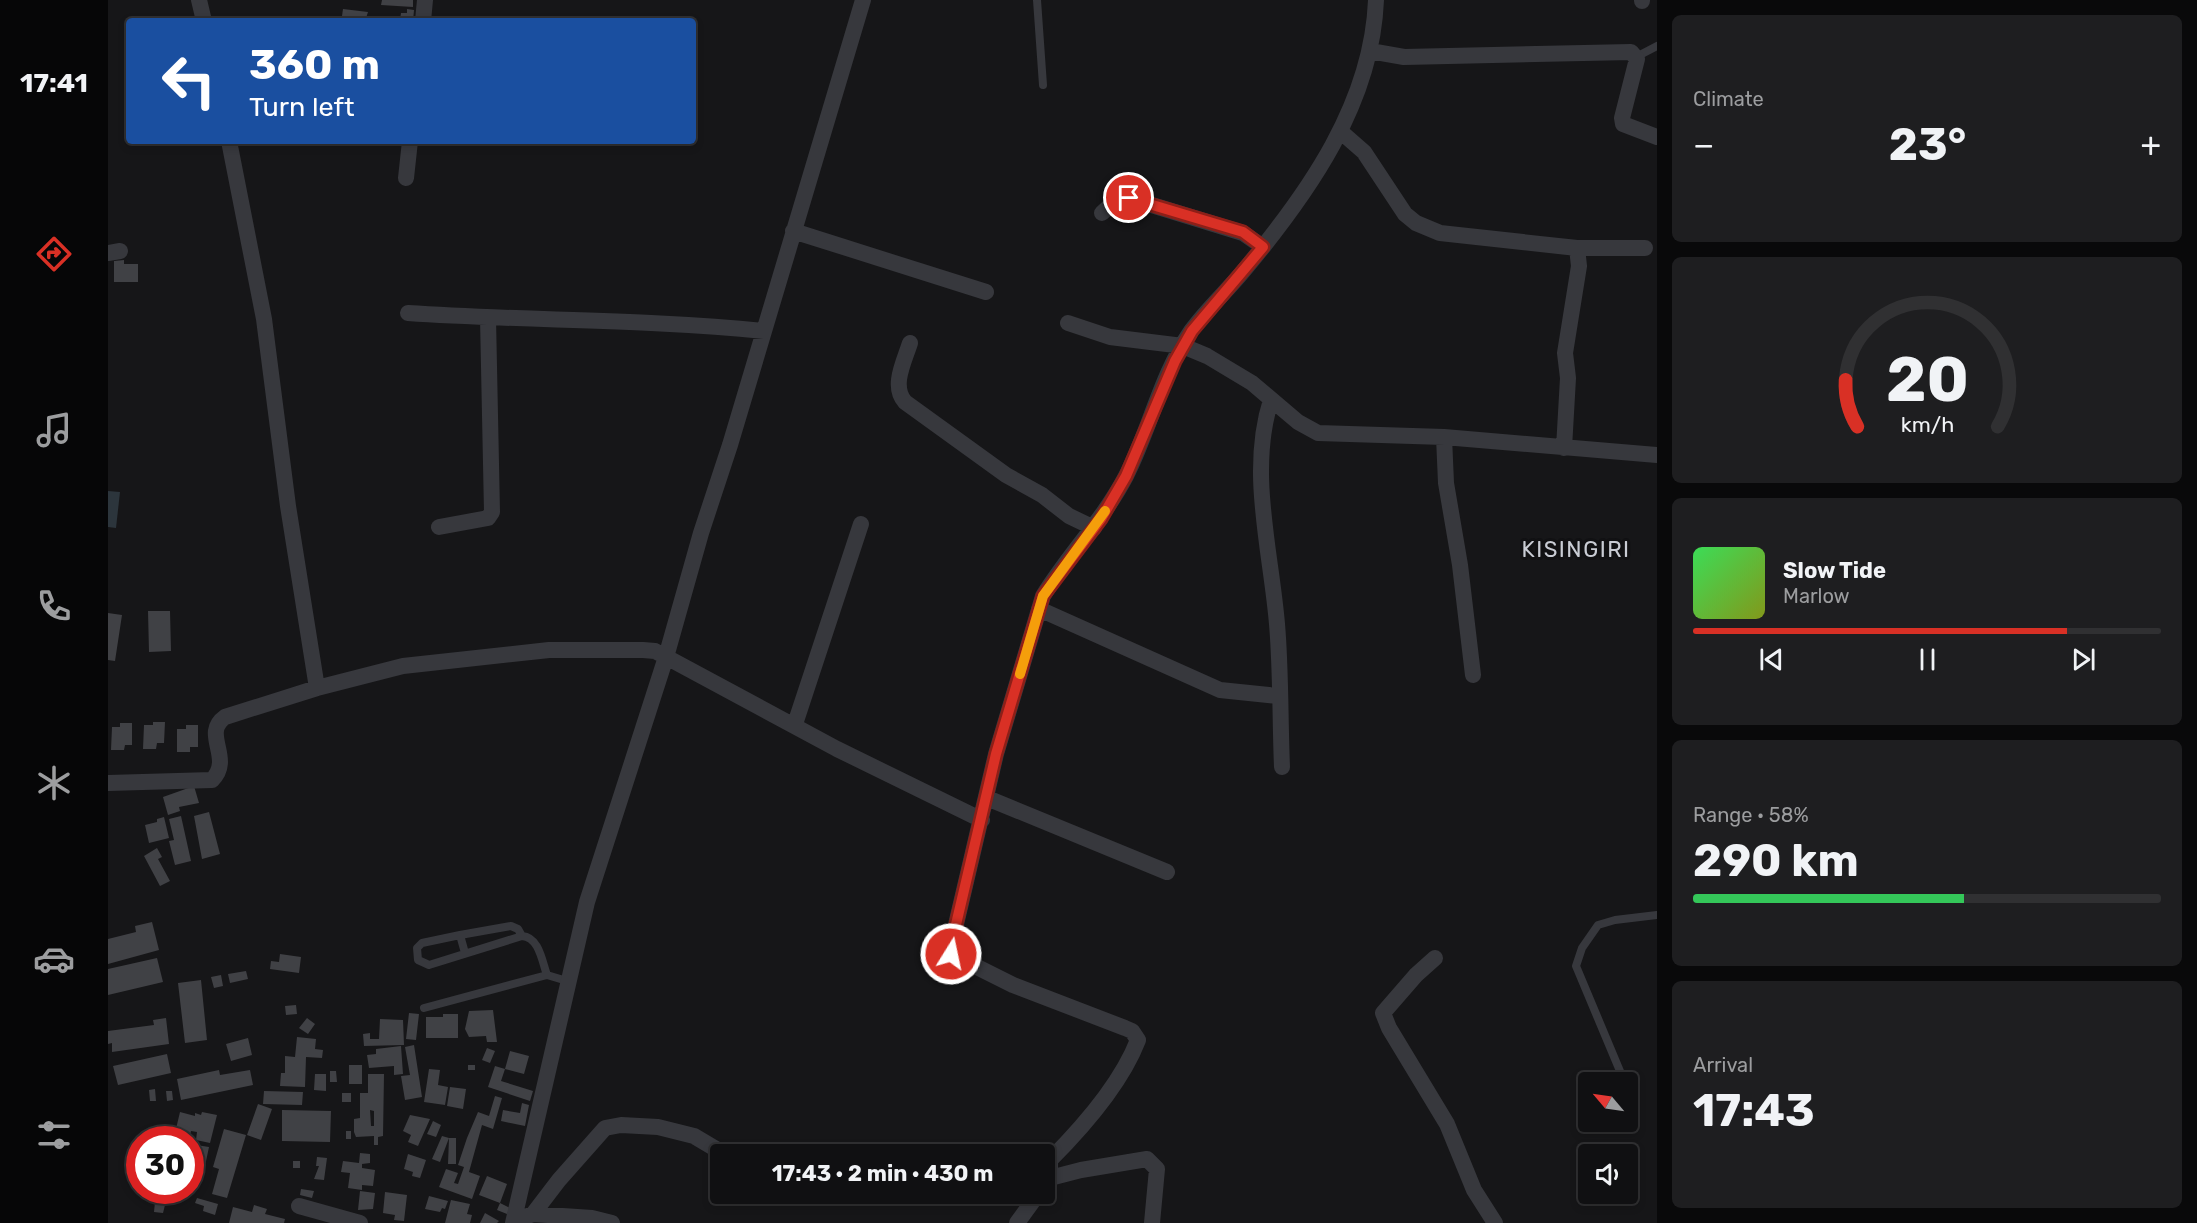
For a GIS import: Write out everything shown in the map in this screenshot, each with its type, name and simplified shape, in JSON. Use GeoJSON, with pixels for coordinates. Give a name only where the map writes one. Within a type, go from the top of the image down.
{"type":"FeatureCollection","features":[{"type":"Feature","properties":{"kind":"street"},"geometry":{"type":"LineString","coordinates":[[199,0],[203,18]]}},
{"type":"Feature","properties":{"kind":"street"},"geometry":{"type":"LineString","coordinates":[[423,18],[425,0]]}},
{"type":"Feature","properties":{"kind":"street"},"geometry":{"type":"LineString","coordinates":[[514,1222],[567,981],[587,902],[666,657],[701,532],[730,445],[863,0]]}},
{"type":"Feature","properties":{"kind":"street"},"geometry":{"type":"LineString","coordinates":[[1055,1155],[1088,1120],[1132,1056],[1138,1040],[1132,1031],[1012,985],[951,954],[950,950],[996,754],[1039,609],[1057,574],[1094,528],[1126,476],[1183,346],[1192,331],[1263,247],[1295,203],[1340,131],[1356,98],[1370,51],[1376,0]]}},
{"type":"Feature","properties":{"kind":"street"},"geometry":{"type":"LineString","coordinates":[[1370,51],[1404,57],[1623,51],[1636,57],[1622,118],[1623,124],[1657,137]]}},
{"type":"Feature","properties":{"kind":"street"},"geometry":{"type":"LineString","coordinates":[[1340,131],[1364,152],[1405,213],[1416,223],[1440,233],[1577,248],[1645,248]]}},
{"type":"Feature","properties":{"kind":"street"},"geometry":{"type":"LineString","coordinates":[[230,144],[264,319],[288,506],[317,688]]}},
{"type":"Feature","properties":{"kind":"street"},"geometry":{"type":"LineString","coordinates":[[406,178],[410,144]]}},
{"type":"Feature","properties":{"kind":"street"},"geometry":{"type":"LineString","coordinates":[[1102,213],[1116,201],[1129,198],[1243,232],[1263,247]]}},
{"type":"Feature","properties":{"kind":"street"},"geometry":{"type":"LineString","coordinates":[[793,231],[986,292]]}},
{"type":"Feature","properties":{"kind":"street"},"geometry":{"type":"LineString","coordinates":[[1564,448],[1568,378],[1565,352],[1579,267],[1577,248]]}},
{"type":"Feature","properties":{"kind":"street"},"geometry":{"type":"LineString","coordinates":[[408,313],[703,325],[764,331]]}},
{"type":"Feature","properties":{"kind":"street"},"geometry":{"type":"LineString","coordinates":[[439,526],[489,518],[492,512],[488,318]]}},
{"type":"Feature","properties":{"kind":"street"},"geometry":{"type":"LineString","coordinates":[[1068,323],[1110,337],[1183,346],[1207,356],[1251,383],[1298,422],[1318,433],[1444,437],[1657,454]]}},
{"type":"Feature","properties":{"kind":"street"},"geometry":{"type":"LineString","coordinates":[[910,343],[897,387],[899,395],[905,402],[1006,475],[1042,495],[1069,516],[1094,528]]}},
{"type":"Feature","properties":{"kind":"street"},"geometry":{"type":"LineString","coordinates":[[1271,400],[1261,440],[1264,511],[1277,626],[1282,767]]}},
{"type":"Feature","properties":{"kind":"street"},"geometry":{"type":"LineString","coordinates":[[1444,437],[1446,483],[1460,565],[1473,675]]}},
{"type":"Feature","properties":{"kind":"street"},"geometry":{"type":"LineString","coordinates":[[795,724],[861,524]]}},
{"type":"Feature","properties":{"kind":"street"},"geometry":{"type":"LineString","coordinates":[[1039,609],[1220,690],[1278,696]]}},
{"type":"Feature","properties":{"kind":"street"},"geometry":{"type":"LineString","coordinates":[[108,783],[212,780],[220,772],[221,761],[215,730],[218,722],[225,717],[317,688],[403,666],[532,651],[643,650],[655,651],[795,724],[847,754],[982,820]]}},
{"type":"Feature","properties":{"kind":"street"},"geometry":{"type":"LineString","coordinates":[[987,798],[1167,872]]}},
{"type":"Feature","properties":{"kind":"street"},"geometry":{"type":"LineString","coordinates":[[1435,958],[1416,975],[1383,1013],[1389,1028],[1447,1124],[1474,1190],[1495,1223]]}},
{"type":"Feature","properties":{"kind":"street"},"geometry":{"type":"LineString","coordinates":[[533,1214],[559,1180],[605,1128],[621,1125],[658,1127],[694,1136],[710,1146]]}},
{"type":"Feature","properties":{"kind":"street"},"geometry":{"type":"LineString","coordinates":[[1055,1179],[1081,1170],[1147,1159],[1157,1169],[1152,1223]]}},
{"type":"Feature","properties":{"kind":"street"},"geometry":{"type":"LineString","coordinates":[[1017,1223],[1031,1204]]}},
{"type":"Feature","properties":{"kind":"street"},"geometry":{"type":"LineString","coordinates":[[298,1206],[360,1223]]}},
{"type":"Feature","properties":{"kind":"street"},"geometry":{"type":"LineString","coordinates":[[514,1222],[533,1214],[592,1218],[612,1223]]}},
{"type":"Feature","properties":{"kind":"lane"},"geometry":{"type":"LineString","coordinates":[[1037,0],[1043,85]]}},
{"type":"Feature","properties":{"kind":"lane"},"geometry":{"type":"LineString","coordinates":[[1636,57],[1657,46]]}},
{"type":"Feature","properties":{"kind":"lane"},"geometry":{"type":"LineString","coordinates":[[1621,1072],[1576,966],[1582,948],[1598,924],[1657,915]]}},
{"type":"Feature","properties":{"kind":"lane"},"geometry":{"type":"LineString","coordinates":[[522,936],[518,929],[511,926],[460,935],[422,943],[416,956],[422,964],[429,965],[522,936],[535,941],[547,975]]}},
{"type":"Feature","properties":{"kind":"lane"},"geometry":{"type":"LineString","coordinates":[[460,935],[465,953]]}},
{"type":"Feature","properties":{"kind":"lane"},"geometry":{"type":"LineString","coordinates":[[424,1008],[547,975],[567,981]]}},
{"type":"Feature","properties":{"kind":"shaded area"},"geometry":{"type":"Polygon","coordinates":[[[108,491],[120,492],[116,528],[108,527],[108,491]]]}},
{"type":"Feature","properties":{"kind":"building"},"geometry":{"type":"Polygon","coordinates":[[[382,0],[413,0],[413,7],[381,5],[382,0]]]}},
{"type":"Feature","properties":{"kind":"building"},"geometry":{"type":"Polygon","coordinates":[[[343,9],[368,12],[366,18],[342,16],[343,9]]]}},
{"type":"Feature","properties":{"kind":"building"},"geometry":{"type":"Polygon","coordinates":[[[407,9],[414,10],[413,18],[400,18],[401,13],[407,13],[407,9]]]}},
{"type":"Feature","properties":{"kind":"building"},"geometry":{"type":"Polygon","coordinates":[[[124,260],[124,264],[138,264],[138,282],[114,282],[114,261],[124,260]]]}},
{"type":"Feature","properties":{"kind":"building"},"geometry":{"type":"Polygon","coordinates":[[[148,611],[170,611],[171,651],[149,652],[148,611]]]}},
{"type":"Feature","properties":{"kind":"building"},"geometry":{"type":"Polygon","coordinates":[[[108,613],[122,615],[115,661],[108,660],[108,613]]]}},
{"type":"Feature","properties":{"kind":"building"},"geometry":{"type":"Polygon","coordinates":[[[153,722],[165,722],[164,743],[157,743],[156,749],[143,749],[144,725],[153,725],[153,722]]]}},
{"type":"Feature","properties":{"kind":"building"},"geometry":{"type":"Polygon","coordinates":[[[120,723],[132,723],[132,745],[125,745],[124,750],[111,750],[112,727],[120,727],[120,723]]]}},
{"type":"Feature","properties":{"kind":"building"},"geometry":{"type":"Polygon","coordinates":[[[186,725],[198,725],[198,747],[190,747],[190,752],[177,752],[177,729],[186,729],[186,725]]]}},
{"type":"Feature","properties":{"kind":"building"},"geometry":{"type":"Polygon","coordinates":[[[194,786],[199,803],[179,807],[180,811],[168,815],[163,797],[194,786]]]}},
{"type":"Feature","properties":{"kind":"building"},"geometry":{"type":"Polygon","coordinates":[[[209,812],[220,854],[202,859],[194,816],[209,812]]]}},
{"type":"Feature","properties":{"kind":"building"},"geometry":{"type":"Polygon","coordinates":[[[181,816],[191,861],[175,865],[169,841],[174,840],[169,819],[181,816]]]}},
{"type":"Feature","properties":{"kind":"building"},"geometry":{"type":"Polygon","coordinates":[[[164,817],[169,838],[149,843],[145,825],[157,822],[157,819],[164,817]]]}},
{"type":"Feature","properties":{"kind":"building"},"geometry":{"type":"Polygon","coordinates":[[[157,848],[162,857],[158,859],[170,881],[160,886],[144,856],[157,848]]]}},
{"type":"Feature","properties":{"kind":"building"},"geometry":{"type":"Polygon","coordinates":[[[152,922],[159,950],[108,964],[108,939],[136,932],[135,926],[152,922]]]}},
{"type":"Feature","properties":{"kind":"building"},"geometry":{"type":"Polygon","coordinates":[[[280,954],[301,957],[299,973],[270,969],[271,961],[279,962],[280,954]]]}},
{"type":"Feature","properties":{"kind":"building"},"geometry":{"type":"Polygon","coordinates":[[[157,958],[163,982],[108,995],[108,969],[157,958]]]}},
{"type":"Feature","properties":{"kind":"building"},"geometry":{"type":"Polygon","coordinates":[[[246,971],[248,979],[230,983],[228,974],[246,971]]]}},
{"type":"Feature","properties":{"kind":"building"},"geometry":{"type":"Polygon","coordinates":[[[221,975],[223,986],[214,988],[211,977],[221,975]]]}},
{"type":"Feature","properties":{"kind":"building"},"geometry":{"type":"Polygon","coordinates":[[[201,980],[207,1040],[185,1043],[178,983],[201,980]]]}},
{"type":"Feature","properties":{"kind":"building"},"geometry":{"type":"Polygon","coordinates":[[[296,1005],[297,1014],[286,1015],[285,1006],[296,1005]]]}},
{"type":"Feature","properties":{"kind":"building"},"geometry":{"type":"Polygon","coordinates":[[[493,1010],[497,1042],[487,1042],[486,1036],[469,1037],[465,1029],[469,1011],[493,1010]]]}},
{"type":"Feature","properties":{"kind":"building"},"geometry":{"type":"Polygon","coordinates":[[[409,1013],[419,1014],[416,1040],[406,1039],[409,1013]]]}},
{"type":"Feature","properties":{"kind":"building"},"geometry":{"type":"Polygon","coordinates":[[[443,1014],[458,1014],[458,1038],[426,1038],[426,1017],[443,1017],[443,1014]]]}},
{"type":"Feature","properties":{"kind":"building"},"geometry":{"type":"Polygon","coordinates":[[[166,1018],[169,1044],[112,1052],[112,1043],[108,1044],[108,1031],[154,1025],[153,1020],[166,1018]]]}},
{"type":"Feature","properties":{"kind":"building"},"geometry":{"type":"Polygon","coordinates":[[[307,1018],[315,1024],[308,1034],[299,1028],[307,1018]]]}},
{"type":"Feature","properties":{"kind":"building"},"geometry":{"type":"Polygon","coordinates":[[[380,1019],[403,1020],[404,1045],[364,1046],[363,1034],[370,1033],[370,1039],[379,1039],[380,1019]]]}},
{"type":"Feature","properties":{"kind":"building"},"geometry":{"type":"Polygon","coordinates":[[[297,1037],[316,1039],[315,1049],[323,1050],[322,1058],[306,1057],[305,1087],[280,1086],[281,1073],[285,1073],[285,1056],[295,1057],[297,1037]]]}},
{"type":"Feature","properties":{"kind":"building"},"geometry":{"type":"Polygon","coordinates":[[[248,1038],[252,1055],[231,1061],[226,1044],[248,1038]]]}},
{"type":"Feature","properties":{"kind":"building"},"geometry":{"type":"Polygon","coordinates":[[[414,1045],[422,1097],[405,1100],[401,1076],[410,1075],[405,1047],[414,1045]]]}},
{"type":"Feature","properties":{"kind":"building"},"geometry":{"type":"Polygon","coordinates":[[[401,1046],[403,1074],[394,1075],[394,1066],[369,1068],[367,1055],[376,1054],[376,1049],[401,1046]]]}},
{"type":"Feature","properties":{"kind":"building"},"geometry":{"type":"Polygon","coordinates":[[[487,1048],[495,1051],[490,1063],[482,1060],[487,1048]]]}},
{"type":"Feature","properties":{"kind":"building"},"geometry":{"type":"Polygon","coordinates":[[[510,1051],[529,1056],[524,1074],[505,1069],[510,1051]]]}},
{"type":"Feature","properties":{"kind":"building"},"geometry":{"type":"Polygon","coordinates":[[[167,1054],[171,1073],[118,1085],[113,1066],[167,1054]]]}},
{"type":"Feature","properties":{"kind":"building"},"geometry":{"type":"Polygon","coordinates":[[[349,1065],[362,1065],[362,1084],[349,1084],[349,1065]]]}},
{"type":"Feature","properties":{"kind":"building"},"geometry":{"type":"Polygon","coordinates":[[[468,1065],[475,1065],[475,1070],[468,1070],[468,1065]]]}},
{"type":"Feature","properties":{"kind":"building"},"geometry":{"type":"Polygon","coordinates":[[[495,1066],[505,1069],[501,1081],[533,1091],[530,1101],[488,1087],[495,1066]]]}},
{"type":"Feature","properties":{"kind":"building"},"geometry":{"type":"Polygon","coordinates":[[[429,1069],[440,1070],[438,1085],[448,1087],[445,1105],[424,1102],[429,1069]]]}},
{"type":"Feature","properties":{"kind":"building"},"geometry":{"type":"Polygon","coordinates":[[[219,1070],[220,1075],[250,1070],[253,1085],[181,1100],[177,1079],[219,1070]]]}},
{"type":"Feature","properties":{"kind":"building"},"geometry":{"type":"Polygon","coordinates":[[[330,1071],[336,1071],[337,1082],[330,1082],[330,1071]]]}},
{"type":"Feature","properties":{"kind":"building"},"geometry":{"type":"Polygon","coordinates":[[[315,1074],[326,1074],[326,1091],[314,1090],[315,1074]]]}},
{"type":"Feature","properties":{"kind":"building"},"geometry":{"type":"Polygon","coordinates":[[[368,1074],[384,1074],[383,1136],[378,1137],[378,1145],[374,1145],[374,1136],[356,1137],[354,1132],[354,1119],[360,1118],[360,1093],[368,1093],[368,1074]],[[370,1110],[371,1126],[374,1126],[374,1111],[370,1110]]]}},
{"type":"Feature","properties":{"kind":"building"},"geometry":{"type":"Polygon","coordinates":[[[450,1087],[466,1089],[463,1109],[447,1106],[450,1087]]]}},
{"type":"Feature","properties":{"kind":"building"},"geometry":{"type":"Polygon","coordinates":[[[155,1089],[156,1101],[150,1101],[149,1090],[155,1089]]]}},
{"type":"Feature","properties":{"kind":"building"},"geometry":{"type":"Polygon","coordinates":[[[166,1091],[172,1091],[173,1100],[167,1101],[166,1091]]]}},
{"type":"Feature","properties":{"kind":"building"},"geometry":{"type":"Polygon","coordinates":[[[264,1091],[303,1092],[302,1105],[263,1104],[264,1091]]]}},
{"type":"Feature","properties":{"kind":"building"},"geometry":{"type":"Polygon","coordinates":[[[342,1093],[351,1093],[351,1102],[342,1102],[342,1093]]]}},
{"type":"Feature","properties":{"kind":"building"},"geometry":{"type":"Polygon","coordinates":[[[495,1096],[502,1098],[493,1129],[482,1125],[469,1172],[480,1176],[472,1199],[439,1187],[446,1169],[458,1173],[454,1183],[458,1184],[464,1167],[458,1165],[467,1138],[478,1112],[489,1116],[495,1096]]]}},
{"type":"Feature","properties":{"kind":"building"},"geometry":{"type":"Polygon","coordinates":[[[522,1103],[529,1105],[525,1126],[501,1121],[503,1110],[520,1113],[522,1103]]]}},
{"type":"Feature","properties":{"kind":"building"},"geometry":{"type":"Polygon","coordinates":[[[258,1104],[272,1109],[261,1140],[247,1135],[258,1104]]]}},
{"type":"Feature","properties":{"kind":"building"},"geometry":{"type":"Polygon","coordinates":[[[282,1110],[331,1111],[330,1142],[282,1141],[282,1110]]]}},
{"type":"Feature","properties":{"kind":"building"},"geometry":{"type":"Polygon","coordinates":[[[180,1112],[195,1116],[195,1113],[201,1115],[202,1112],[217,1115],[210,1143],[204,1142],[204,1126],[177,1126],[180,1112]]]}},
{"type":"Feature","properties":{"kind":"building"},"geometry":{"type":"Polygon","coordinates":[[[410,1115],[430,1119],[418,1146],[408,1142],[411,1135],[403,1131],[410,1115]]]}},
{"type":"Feature","properties":{"kind":"building"},"geometry":{"type":"Polygon","coordinates":[[[433,1121],[441,1125],[436,1137],[427,1134],[433,1121]]]}},
{"type":"Feature","properties":{"kind":"building"},"geometry":{"type":"Polygon","coordinates":[[[224,1129],[246,1135],[227,1198],[212,1194],[219,1169],[213,1167],[224,1129]]]}},
{"type":"Feature","properties":{"kind":"building"},"geometry":{"type":"Polygon","coordinates":[[[346,1131],[351,1131],[351,1139],[346,1139],[346,1131]]]}},
{"type":"Feature","properties":{"kind":"building"},"geometry":{"type":"Polygon","coordinates":[[[442,1136],[449,1138],[440,1162],[432,1159],[442,1136]]]}},
{"type":"Feature","properties":{"kind":"building"},"geometry":{"type":"Polygon","coordinates":[[[449,1138],[456,1138],[456,1164],[448,1164],[449,1138]]]}},
{"type":"Feature","properties":{"kind":"building"},"geometry":{"type":"Polygon","coordinates":[[[204,1146],[209,1147],[204,1166],[204,1146]]]}},
{"type":"Feature","properties":{"kind":"building"},"geometry":{"type":"Polygon","coordinates":[[[360,1153],[370,1154],[370,1163],[362,1164],[362,1168],[375,1170],[373,1186],[362,1185],[362,1190],[348,1188],[350,1173],[341,1172],[343,1161],[359,1163],[360,1153]]]}},
{"type":"Feature","properties":{"kind":"building"},"geometry":{"type":"Polygon","coordinates":[[[408,1154],[426,1160],[420,1178],[412,1176],[413,1172],[404,1169],[408,1154]]]}},
{"type":"Feature","properties":{"kind":"building"},"geometry":{"type":"Polygon","coordinates":[[[317,1157],[327,1158],[324,1180],[314,1179],[319,1166],[316,1166],[317,1157]]]}},
{"type":"Feature","properties":{"kind":"building"},"geometry":{"type":"Polygon","coordinates":[[[293,1161],[300,1161],[300,1168],[293,1168],[293,1161]]]}},
{"type":"Feature","properties":{"kind":"building"},"geometry":{"type":"Polygon","coordinates":[[[487,1176],[507,1184],[500,1203],[479,1195],[487,1176]]]}},
{"type":"Feature","properties":{"kind":"building"},"geometry":{"type":"Polygon","coordinates":[[[301,1189],[314,1191],[312,1198],[300,1195],[301,1189]]]}},
{"type":"Feature","properties":{"kind":"building"},"geometry":{"type":"Polygon","coordinates":[[[360,1191],[375,1193],[373,1209],[358,1210],[360,1191]]]}},
{"type":"Feature","properties":{"kind":"building"},"geometry":{"type":"Polygon","coordinates":[[[385,1192],[407,1195],[404,1221],[394,1220],[395,1215],[383,1213],[385,1192]]]}},
{"type":"Feature","properties":{"kind":"building"},"geometry":{"type":"Polygon","coordinates":[[[429,1196],[448,1201],[445,1209],[442,1208],[440,1212],[425,1209],[429,1196]]]}},
{"type":"Feature","properties":{"kind":"building"},"geometry":{"type":"Polygon","coordinates":[[[204,1200],[218,1204],[215,1215],[203,1211],[204,1206],[198,1204],[204,1204],[204,1200]]]}},
{"type":"Feature","properties":{"kind":"building"},"geometry":{"type":"Polygon","coordinates":[[[451,1200],[470,1204],[467,1214],[472,1215],[470,1223],[445,1223],[451,1200]]]}},
{"type":"Feature","properties":{"kind":"building"},"geometry":{"type":"Polygon","coordinates":[[[500,1203],[510,1208],[507,1214],[497,1210],[500,1203]]]}},
{"type":"Feature","properties":{"kind":"building"},"geometry":{"type":"Polygon","coordinates":[[[155,1204],[165,1204],[163,1213],[154,1212],[155,1204]]]}},
{"type":"Feature","properties":{"kind":"building"},"geometry":{"type":"Polygon","coordinates":[[[254,1205],[267,1209],[265,1214],[285,1219],[284,1223],[229,1223],[233,1207],[252,1212],[254,1205]]]}},
{"type":"Feature","properties":{"kind":"building"},"geometry":{"type":"Polygon","coordinates":[[[485,1213],[499,1221],[480,1223],[485,1213]]]}},
{"type":"Feature","properties":{"kind":"slow traffic"},"geometry":{"type":"LineString","coordinates":[[1020,674],[1043,596],[1105,511]]}},
{"type":"Feature","properties":{"kind":"district","name":"KISINGIRI"},"geometry":{"type":"Point","coordinates":[1576,549]}},
{"type":"Feature","properties":{"kind":"route"},"geometry":{"type":"LineString","coordinates":[[951,954],[950,950],[996,754],[1043,596],[1057,574],[1101,519],[1126,476],[1175,361],[1192,331],[1263,247],[1243,232],[1129,198]]}}]}
